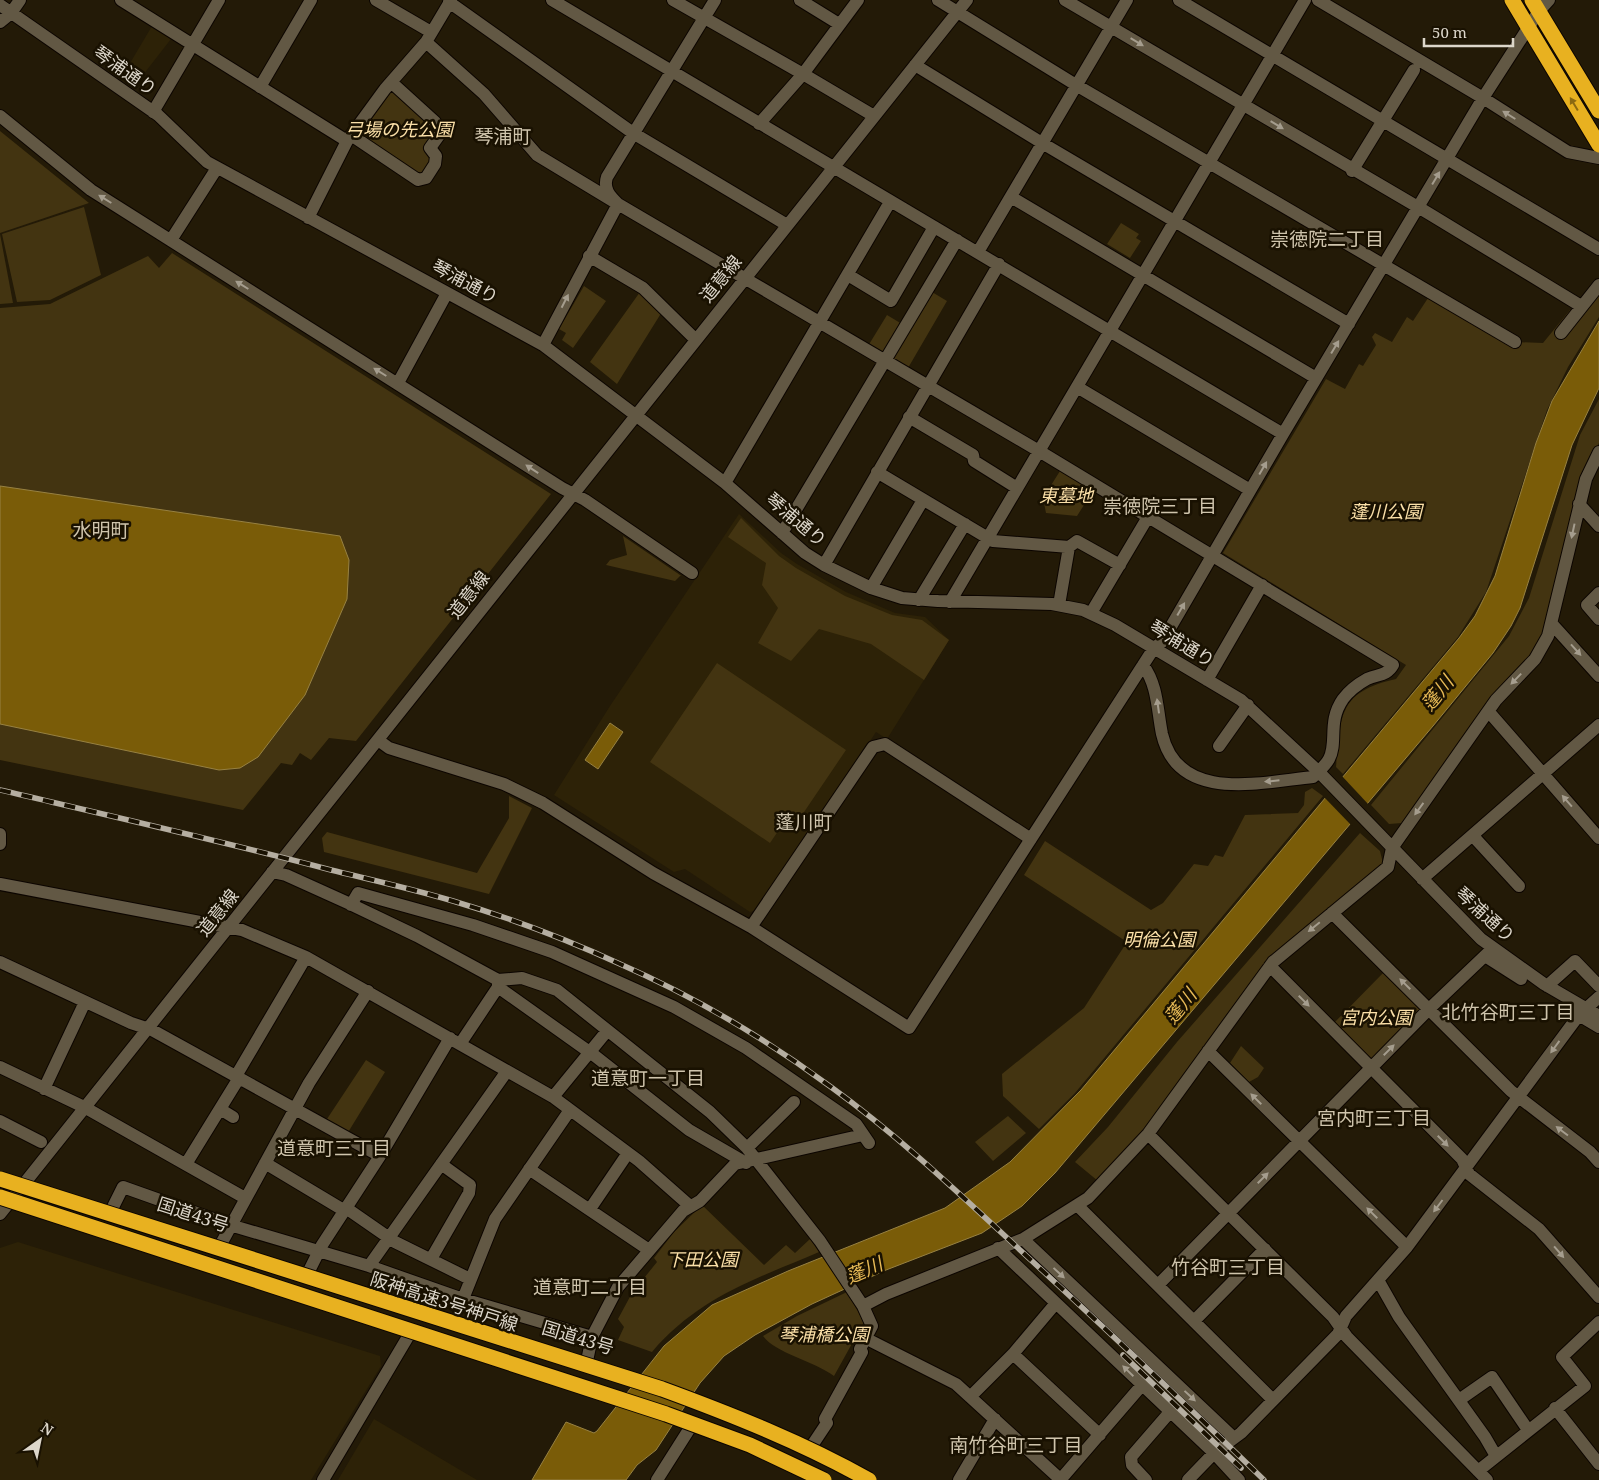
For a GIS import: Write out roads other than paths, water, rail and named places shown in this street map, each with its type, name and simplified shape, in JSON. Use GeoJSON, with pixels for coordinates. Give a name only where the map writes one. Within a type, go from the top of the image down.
{"type":"FeatureCollection","features":[{"type":"Feature","properties":{"kind":"highway"},"geometry":{"type":"LineString","coordinates":[[1512,0],[1599,146]]}},
{"type":"Feature","properties":{"kind":"highway"},"geometry":{"type":"LineString","coordinates":[[1540,4],[1599,111]]}},
{"type":"Feature","properties":{"kind":"highway","name":"国道43号"},"geometry":{"type":"LineString","coordinates":[[0,1173],[308,1273],[706,1398],[814,1444],[879,1480]]}},
{"type":"Feature","properties":{"kind":"highway","name":"阪神高速3号神戸線"},"geometry":{"type":"LineString","coordinates":[[0,1179],[662,1389],[729,1414],[813,1450],[869,1480]]}},
{"type":"Feature","properties":{"kind":"highway"},"geometry":{"type":"LineString","coordinates":[[2,1205],[684,1426],[760,1455],[814,1480]]}},
{"type":"Feature","properties":{"kind":"highway"},"geometry":{"type":"LineString","coordinates":[[2,1205],[666,1414],[750,1445],[824,1480]]}},
{"type":"Feature","properties":{"kind":"street"},"geometry":{"type":"LineString","coordinates":[[0,22],[11,13],[20,0]]}},
{"type":"Feature","properties":{"kind":"street"},"geometry":{"type":"LineString","coordinates":[[121,0],[260,87],[418,180],[426,178],[436,164],[436,156],[430,148],[440,134],[435,122],[391,82]]}},
{"type":"Feature","properties":{"kind":"street"},"geometry":{"type":"LineString","coordinates":[[153,112],[219,0]]}},
{"type":"Feature","properties":{"kind":"street"},"geometry":{"type":"LineString","coordinates":[[260,87],[311,0]]}},
{"type":"Feature","properties":{"kind":"street"},"geometry":{"type":"LineString","coordinates":[[376,0],[428,37],[484,94],[537,155],[744,278],[887,360],[1393,665],[1387,674],[1368,679],[1355,686],[1337,708],[1333,721],[1329,759],[1322,775],[1235,784],[1198,779],[1183,770],[1165,747],[1156,692],[1150,674],[1143,665]]}},
{"type":"Feature","properties":{"kind":"street"},"geometry":{"type":"LineString","coordinates":[[552,0],[832,168],[999,264],[1282,434]]}},
{"type":"Feature","properties":{"kind":"street"},"geometry":{"type":"LineString","coordinates":[[673,0],[874,116]]}},
{"type":"Feature","properties":{"kind":"street"},"geometry":{"type":"LineString","coordinates":[[618,204],[607,191],[605,182],[715,0]]}},
{"type":"Feature","properties":{"kind":"street"},"geometry":{"type":"LineString","coordinates":[[800,0],[839,24]]}},
{"type":"Feature","properties":{"kind":"street"},"geometry":{"type":"LineString","coordinates":[[759,124],[803,74],[858,0]]}},
{"type":"Feature","properties":{"kind":"street"},"geometry":{"type":"LineString","coordinates":[[938,0],[1076,85],[1515,342]]}},
{"type":"Feature","properties":{"kind":"street","name":"道意線"},"geometry":{"type":"LineString","coordinates":[[2,1205],[25,1181],[229,927],[695,339],[967,0]]}},
{"type":"Feature","properties":{"kind":"street"},"geometry":{"type":"LineString","coordinates":[[1065,0],[1352,171],[1418,207],[1581,306]]}},
{"type":"Feature","properties":{"kind":"street"},"geometry":{"type":"LineString","coordinates":[[978,252],[1127,0]]}},
{"type":"Feature","properties":{"kind":"street"},"geometry":{"type":"LineString","coordinates":[[1179,0],[1599,249]]}},
{"type":"Feature","properties":{"kind":"street"},"geometry":{"type":"LineString","coordinates":[[950,602],[1111,332],[1143,274],[1305,0]]}},
{"type":"Feature","properties":{"kind":"street"},"geometry":{"type":"LineString","coordinates":[[1318,0],[1483,98],[1568,152],[1599,158]]}},
{"type":"Feature","properties":{"kind":"street"},"geometry":{"type":"LineString","coordinates":[[308,218],[349,138],[428,37],[450,1],[633,133],[787,225]]}},
{"type":"Feature","properties":{"kind":"street"},"geometry":{"type":"LineString","coordinates":[[378,740],[389,748],[504,784],[543,803],[653,873],[751,927],[909,1028],[1154,648],[1162,642],[1282,434],[1483,98],[1528,28],[1540,4]]}},
{"type":"Feature","properties":{"kind":"street","name":"琴浦通り"},"geometry":{"type":"LineString","coordinates":[[0,5],[153,112],[204,160],[543,345],[725,483],[805,554],[824,565],[870,588],[894,596],[950,602],[1059,605],[1091,613],[1154,648],[1248,705],[1322,775],[1489,952],[1547,986],[1582,1012],[1599,1016]]}},
{"type":"Feature","properties":{"kind":"street"},"geometry":{"type":"LineString","coordinates":[[915,65],[1042,144],[1175,220],[1349,324]]}},
{"type":"Feature","properties":{"kind":"street"},"geometry":{"type":"LineString","coordinates":[[1352,171],[1414,70]]}},
{"type":"Feature","properties":{"kind":"street"},"geometry":{"type":"LineString","coordinates":[[0,116],[91,190],[573,494],[692,573]]}},
{"type":"Feature","properties":{"kind":"street"},"geometry":{"type":"LineString","coordinates":[[171,240],[217,168]]}},
{"type":"Feature","properties":{"kind":"street"},"geometry":{"type":"LineString","coordinates":[[1010,197],[1316,378]]}},
{"type":"Feature","properties":{"kind":"street"},"geometry":{"type":"LineString","coordinates":[[725,483],[890,202]]}},
{"type":"Feature","properties":{"kind":"street"},"geometry":{"type":"LineString","coordinates":[[543,345],[618,204]]}},
{"type":"Feature","properties":{"kind":"street"},"geometry":{"type":"LineString","coordinates":[[848,275],[891,301],[934,227]]}},
{"type":"Feature","properties":{"kind":"street"},"geometry":{"type":"LineString","coordinates":[[782,533],[957,240]]}},
{"type":"Feature","properties":{"kind":"street"},"geometry":{"type":"LineString","coordinates":[[589,256],[643,288],[695,339]]}},
{"type":"Feature","properties":{"kind":"street"},"geometry":{"type":"LineString","coordinates":[[824,565],[999,264]]}},
{"type":"Feature","properties":{"kind":"street"},"geometry":{"type":"LineString","coordinates":[[1561,333],[1599,285]]}},
{"type":"Feature","properties":{"kind":"street"},"geometry":{"type":"LineString","coordinates":[[398,383],[447,293]]}},
{"type":"Feature","properties":{"kind":"street"},"geometry":{"type":"LineString","coordinates":[[1077,387],[1250,490]]}},
{"type":"Feature","properties":{"kind":"street"},"geometry":{"type":"LineString","coordinates":[[909,417],[973,455],[974,461],[1017,488]]}},
{"type":"Feature","properties":{"kind":"street"},"geometry":{"type":"LineString","coordinates":[[863,1306],[1023,1239],[1088,1198],[1148,1134],[1270,966],[1332,912],[1388,867],[1392,848],[1502,693],[1535,659],[1548,636],[1579,504],[1586,479],[1599,452]]}},
{"type":"Feature","properties":{"kind":"street"},"geometry":{"type":"LineString","coordinates":[[877,472],[992,541],[1069,547],[1077,541],[1120,564]]}},
{"type":"Feature","properties":{"kind":"street"},"geometry":{"type":"LineString","coordinates":[[870,588],[923,500]]}},
{"type":"Feature","properties":{"kind":"street"},"geometry":{"type":"LineString","coordinates":[[1579,504],[1599,526]]}},
{"type":"Feature","properties":{"kind":"street"},"geometry":{"type":"LineString","coordinates":[[1091,613],[1148,517]]}},
{"type":"Feature","properties":{"kind":"street"},"geometry":{"type":"LineString","coordinates":[[919,600],[966,524]]}},
{"type":"Feature","properties":{"kind":"street"},"geometry":{"type":"LineString","coordinates":[[1059,605],[1069,547]]}},
{"type":"Feature","properties":{"kind":"street"},"geometry":{"type":"LineString","coordinates":[[1207,680],[1262,585]]}},
{"type":"Feature","properties":{"kind":"street"},"geometry":{"type":"LineString","coordinates":[[1599,593],[1586,604],[1599,619]]}},
{"type":"Feature","properties":{"kind":"street"},"geometry":{"type":"LineString","coordinates":[[1552,624],[1599,676]]}},
{"type":"Feature","properties":{"kind":"street"},"geometry":{"type":"LineString","coordinates":[[1219,746],[1248,705]]}},
{"type":"Feature","properties":{"kind":"street"},"geometry":{"type":"LineString","coordinates":[[1489,712],[1599,838]]}},
{"type":"Feature","properties":{"kind":"street"},"geometry":{"type":"LineString","coordinates":[[1422,880],[1599,725]]}},
{"type":"Feature","properties":{"kind":"street"},"geometry":{"type":"LineString","coordinates":[[751,927],[873,747],[885,744],[1031,839]]}},
{"type":"Feature","properties":{"kind":"street"},"geometry":{"type":"LineString","coordinates":[[0,834],[0,844]]}},
{"type":"Feature","properties":{"kind":"street"},"geometry":{"type":"LineString","coordinates":[[1473,836],[1519,886]]}},
{"type":"Feature","properties":{"kind":"street"},"geometry":{"type":"LineString","coordinates":[[272,872],[286,875],[416,936],[498,983],[689,1130],[751,1162],[802,1215],[863,1306],[872,1326],[860,1348],[862,1352],[825,1419],[827,1422],[814,1444]]}},
{"type":"Feature","properties":{"kind":"street"},"geometry":{"type":"LineString","coordinates":[[0,884],[242,930],[306,958],[368,991],[553,1097],[628,1154],[690,1206]]}},
{"type":"Feature","properties":{"kind":"street"},"geometry":{"type":"LineString","coordinates":[[351,905],[358,893],[472,925],[552,952],[602,974],[674,1007],[746,1048],[856,1124],[866,1139],[735,1164],[700,1201],[682,1211],[618,1287],[592,1337],[587,1361]]}},
{"type":"Feature","properties":{"kind":"street"},"geometry":{"type":"LineString","coordinates":[[1332,912],[1518,1097],[1590,1152],[1599,1162]]}},
{"type":"Feature","properties":{"kind":"street"},"geometry":{"type":"LineString","coordinates":[[1158,1285],[1429,1009],[1489,952],[1582,1012],[1599,1027]]}},
{"type":"Feature","properties":{"kind":"street"},"geometry":{"type":"LineString","coordinates":[[186,1164],[220,1109],[306,958]]}},
{"type":"Feature","properties":{"kind":"street"},"geometry":{"type":"LineString","coordinates":[[1547,986],[1575,961],[1599,986]]}},
{"type":"Feature","properties":{"kind":"street"},"geometry":{"type":"LineString","coordinates":[[0,962],[85,1002],[152,1030],[380,1156]]}},
{"type":"Feature","properties":{"kind":"street"},"geometry":{"type":"LineString","coordinates":[[1270,966],[1462,1159],[1469,1174],[1540,1229],[1599,1297]]}},
{"type":"Feature","properties":{"kind":"street"},"geometry":{"type":"LineString","coordinates":[[308,1273],[345,1209],[455,1041],[498,983],[522,978],[557,990],[710,1112],[747,1148],[751,1162]]}},
{"type":"Feature","properties":{"kind":"street"},"geometry":{"type":"LineString","coordinates":[[221,1244],[309,1083],[368,991]]}},
{"type":"Feature","properties":{"kind":"street"},"geometry":{"type":"LineString","coordinates":[[1188,1480],[1214,1453],[1234,1438],[1338,1334],[1346,1316],[1407,1247],[1582,1012],[1599,998]]}},
{"type":"Feature","properties":{"kind":"street"},"geometry":{"type":"LineString","coordinates":[[44,1089],[85,1002]]}},
{"type":"Feature","properties":{"kind":"street"},"geometry":{"type":"LineString","coordinates":[[553,1097],[607,1031]]}},
{"type":"Feature","properties":{"kind":"street"},"geometry":{"type":"LineString","coordinates":[[1208,1052],[1407,1247]]}},
{"type":"Feature","properties":{"kind":"street"},"geometry":{"type":"LineString","coordinates":[[0,1067],[84,1107],[245,1198]]}},
{"type":"Feature","properties":{"kind":"street"},"geometry":{"type":"LineString","coordinates":[[369,1266],[507,1071]]}},
{"type":"Feature","properties":{"kind":"street"},"geometry":{"type":"LineString","coordinates":[[747,1148],[794,1102]]}},
{"type":"Feature","properties":{"kind":"street"},"geometry":{"type":"LineString","coordinates":[[220,1109],[233,1118]]}},
{"type":"Feature","properties":{"kind":"street"},"geometry":{"type":"LineString","coordinates":[[463,1298],[495,1219],[570,1110]]}},
{"type":"Feature","properties":{"kind":"street"},"geometry":{"type":"LineString","coordinates":[[0,1120],[41,1142]]}},
{"type":"Feature","properties":{"kind":"street"},"geometry":{"type":"LineString","coordinates":[[1148,1134],[1265,1249],[1341,1327],[1347,1337],[1483,1475],[1496,1456],[1585,1386],[1562,1357],[1599,1322]]}},
{"type":"Feature","properties":{"kind":"street"},"geometry":{"type":"LineString","coordinates":[[590,1209],[628,1154]]}},
{"type":"Feature","properties":{"kind":"street"},"geometry":{"type":"LineString","coordinates":[[265,1163],[390,1236],[395,1242],[470,1279]]}},
{"type":"Feature","properties":{"kind":"street"},"geometry":{"type":"LineString","coordinates":[[431,1260],[469,1193],[470,1185],[441,1164]]}},
{"type":"Feature","properties":{"kind":"street"},"geometry":{"type":"LineString","coordinates":[[529,1169],[649,1250]]}},
{"type":"Feature","properties":{"kind":"street"},"geometry":{"type":"LineString","coordinates":[[112,1209],[123,1187],[230,1225],[369,1266],[463,1298],[592,1337]]}},
{"type":"Feature","properties":{"kind":"street"},"geometry":{"type":"LineString","coordinates":[[1076,1205],[1273,1400]]}},
{"type":"Feature","properties":{"kind":"street"},"geometry":{"type":"LineString","coordinates":[[1023,1239],[1234,1438]]}},
{"type":"Feature","properties":{"kind":"street"},"geometry":{"type":"LineString","coordinates":[[998,1248],[1214,1453],[1239,1480]]}},
{"type":"Feature","properties":{"kind":"street"},"geometry":{"type":"LineString","coordinates":[[1194,1322],[1265,1249]]}},
{"type":"Feature","properties":{"kind":"street"},"geometry":{"type":"LineString","coordinates":[[1378,1280],[1400,1317],[1485,1437],[1496,1456]]}},
{"type":"Feature","properties":{"kind":"street"},"geometry":{"type":"LineString","coordinates":[[970,1397],[1013,1354],[1056,1303]]}},
{"type":"Feature","properties":{"kind":"street"},"geometry":{"type":"LineString","coordinates":[[324,1480],[409,1336]]}},
{"type":"Feature","properties":{"kind":"street"},"geometry":{"type":"LineString","coordinates":[[866,1338],[956,1384],[1061,1480],[1142,1384]]}},
{"type":"Feature","properties":{"kind":"street"},"geometry":{"type":"LineString","coordinates":[[1013,1354],[1100,1435]]}},
{"type":"Feature","properties":{"kind":"street"},"geometry":{"type":"LineString","coordinates":[[1458,1400],[1492,1377],[1528,1430]]}},
{"type":"Feature","properties":{"kind":"street"},"geometry":{"type":"LineString","coordinates":[[1555,1408],[1599,1464]]}},
{"type":"Feature","properties":{"kind":"street"},"geometry":{"type":"LineString","coordinates":[[1146,1480],[1132,1465],[1131,1456],[1170,1412]]}},
{"type":"Feature","properties":{"kind":"street"},"geometry":{"type":"LineString","coordinates":[[959,1480],[995,1419]]}},
{"type":"Feature","properties":{"kind":"street"},"geometry":{"type":"LineString","coordinates":[[657,1480],[684,1426]]}},
{"type":"Feature","properties":{"kind":"water","name":"蓬川"},"geometry":{"type":"Polygon","coordinates":[[[1599,321],[1599,388],[1572,445],[1520,608],[1511,626],[1493,653],[1433,726],[1055,1173],[1022,1206],[982,1233],[886,1270],[812,1304],[755,1335],[724,1356],[700,1383],[656,1450],[637,1465],[626,1480],[532,1480],[566,1422],[594,1433],[597,1431],[664,1346],[712,1305],[788,1271],[945,1208],[1010,1162],[1081,1090],[1459,638],[1475,616],[1495,576],[1536,443],[1552,401],[1599,321]]]}},
{"type":"Feature","properties":{"kind":"water"},"geometry":{"type":"Polygon","coordinates":[[[0,486],[340,536],[349,560],[347,599],[305,695],[258,757],[240,768],[219,770],[0,724],[0,486]]]}},
{"type":"Feature","properties":{"kind":"water"},"geometry":{"type":"Polygon","coordinates":[[[610,723],[623,732],[598,769],[585,760],[610,723]]]}},
{"type":"Feature","properties":{"kind":"railway"},"geometry":{"type":"LineString","coordinates":[[0,790],[408,889],[496,914],[579,946],[702,1004],[755,1035],[806,1069],[858,1107],[909,1149],[959,1193],[1178,1397],[1264,1480]]}},
{"type":"Feature","properties":{"kind":"railway"},"geometry":{"type":"LineString","coordinates":[[1123,1355],[1241,1468]]}},
{"type":"Feature","properties":{"kind":"district","name":"琴浦町"},"geometry":{"type":"Point","coordinates":[503,136]}},
{"type":"Feature","properties":{"kind":"district","name":"崇徳院二丁目"},"geometry":{"type":"Point","coordinates":[1327,239]}},
{"type":"Feature","properties":{"kind":"district","name":"崇徳院三丁目"},"geometry":{"type":"Point","coordinates":[1160,506]}},
{"type":"Feature","properties":{"kind":"district","name":"水明町"},"geometry":{"type":"Point","coordinates":[101,530]}},
{"type":"Feature","properties":{"kind":"district","name":"蓬川町"},"geometry":{"type":"Point","coordinates":[804,822]}},
{"type":"Feature","properties":{"kind":"district","name":"北竹谷町三丁目"},"geometry":{"type":"Point","coordinates":[1508,1012]}},
{"type":"Feature","properties":{"kind":"district","name":"道意町一丁目"},"geometry":{"type":"Point","coordinates":[648,1078]}},
{"type":"Feature","properties":{"kind":"district","name":"宮内町三丁目"},"geometry":{"type":"Point","coordinates":[1374,1118]}},
{"type":"Feature","properties":{"kind":"district","name":"道意町三丁目"},"geometry":{"type":"Point","coordinates":[334,1148]}},
{"type":"Feature","properties":{"kind":"district","name":"竹谷町三丁目"},"geometry":{"type":"Point","coordinates":[1228,1267]}},
{"type":"Feature","properties":{"kind":"district","name":"道意町二丁目"},"geometry":{"type":"Point","coordinates":[590,1287]}},
{"type":"Feature","properties":{"kind":"district","name":"南竹谷町三丁目"},"geometry":{"type":"Point","coordinates":[1016,1445]}},
{"type":"Feature","properties":{"kind":"park label","name":"弓場の先公園"},"geometry":{"type":"Point","coordinates":[399,130]}},
{"type":"Feature","properties":{"kind":"park label","name":"東墓地"},"geometry":{"type":"Point","coordinates":[1066,496]}},
{"type":"Feature","properties":{"kind":"park label","name":"蓬川公園"},"geometry":{"type":"Point","coordinates":[1386,512]}},
{"type":"Feature","properties":{"kind":"park label","name":"明倫公園"},"geometry":{"type":"Point","coordinates":[1159,940]}},
{"type":"Feature","properties":{"kind":"park label","name":"宮内公園"},"geometry":{"type":"Point","coordinates":[1376,1018]}},
{"type":"Feature","properties":{"kind":"park label","name":"下田公園"},"geometry":{"type":"Point","coordinates":[702,1260]}},
{"type":"Feature","properties":{"kind":"park label","name":"琴浦橋公園"},"geometry":{"type":"Point","coordinates":[824,1335]}}]}
